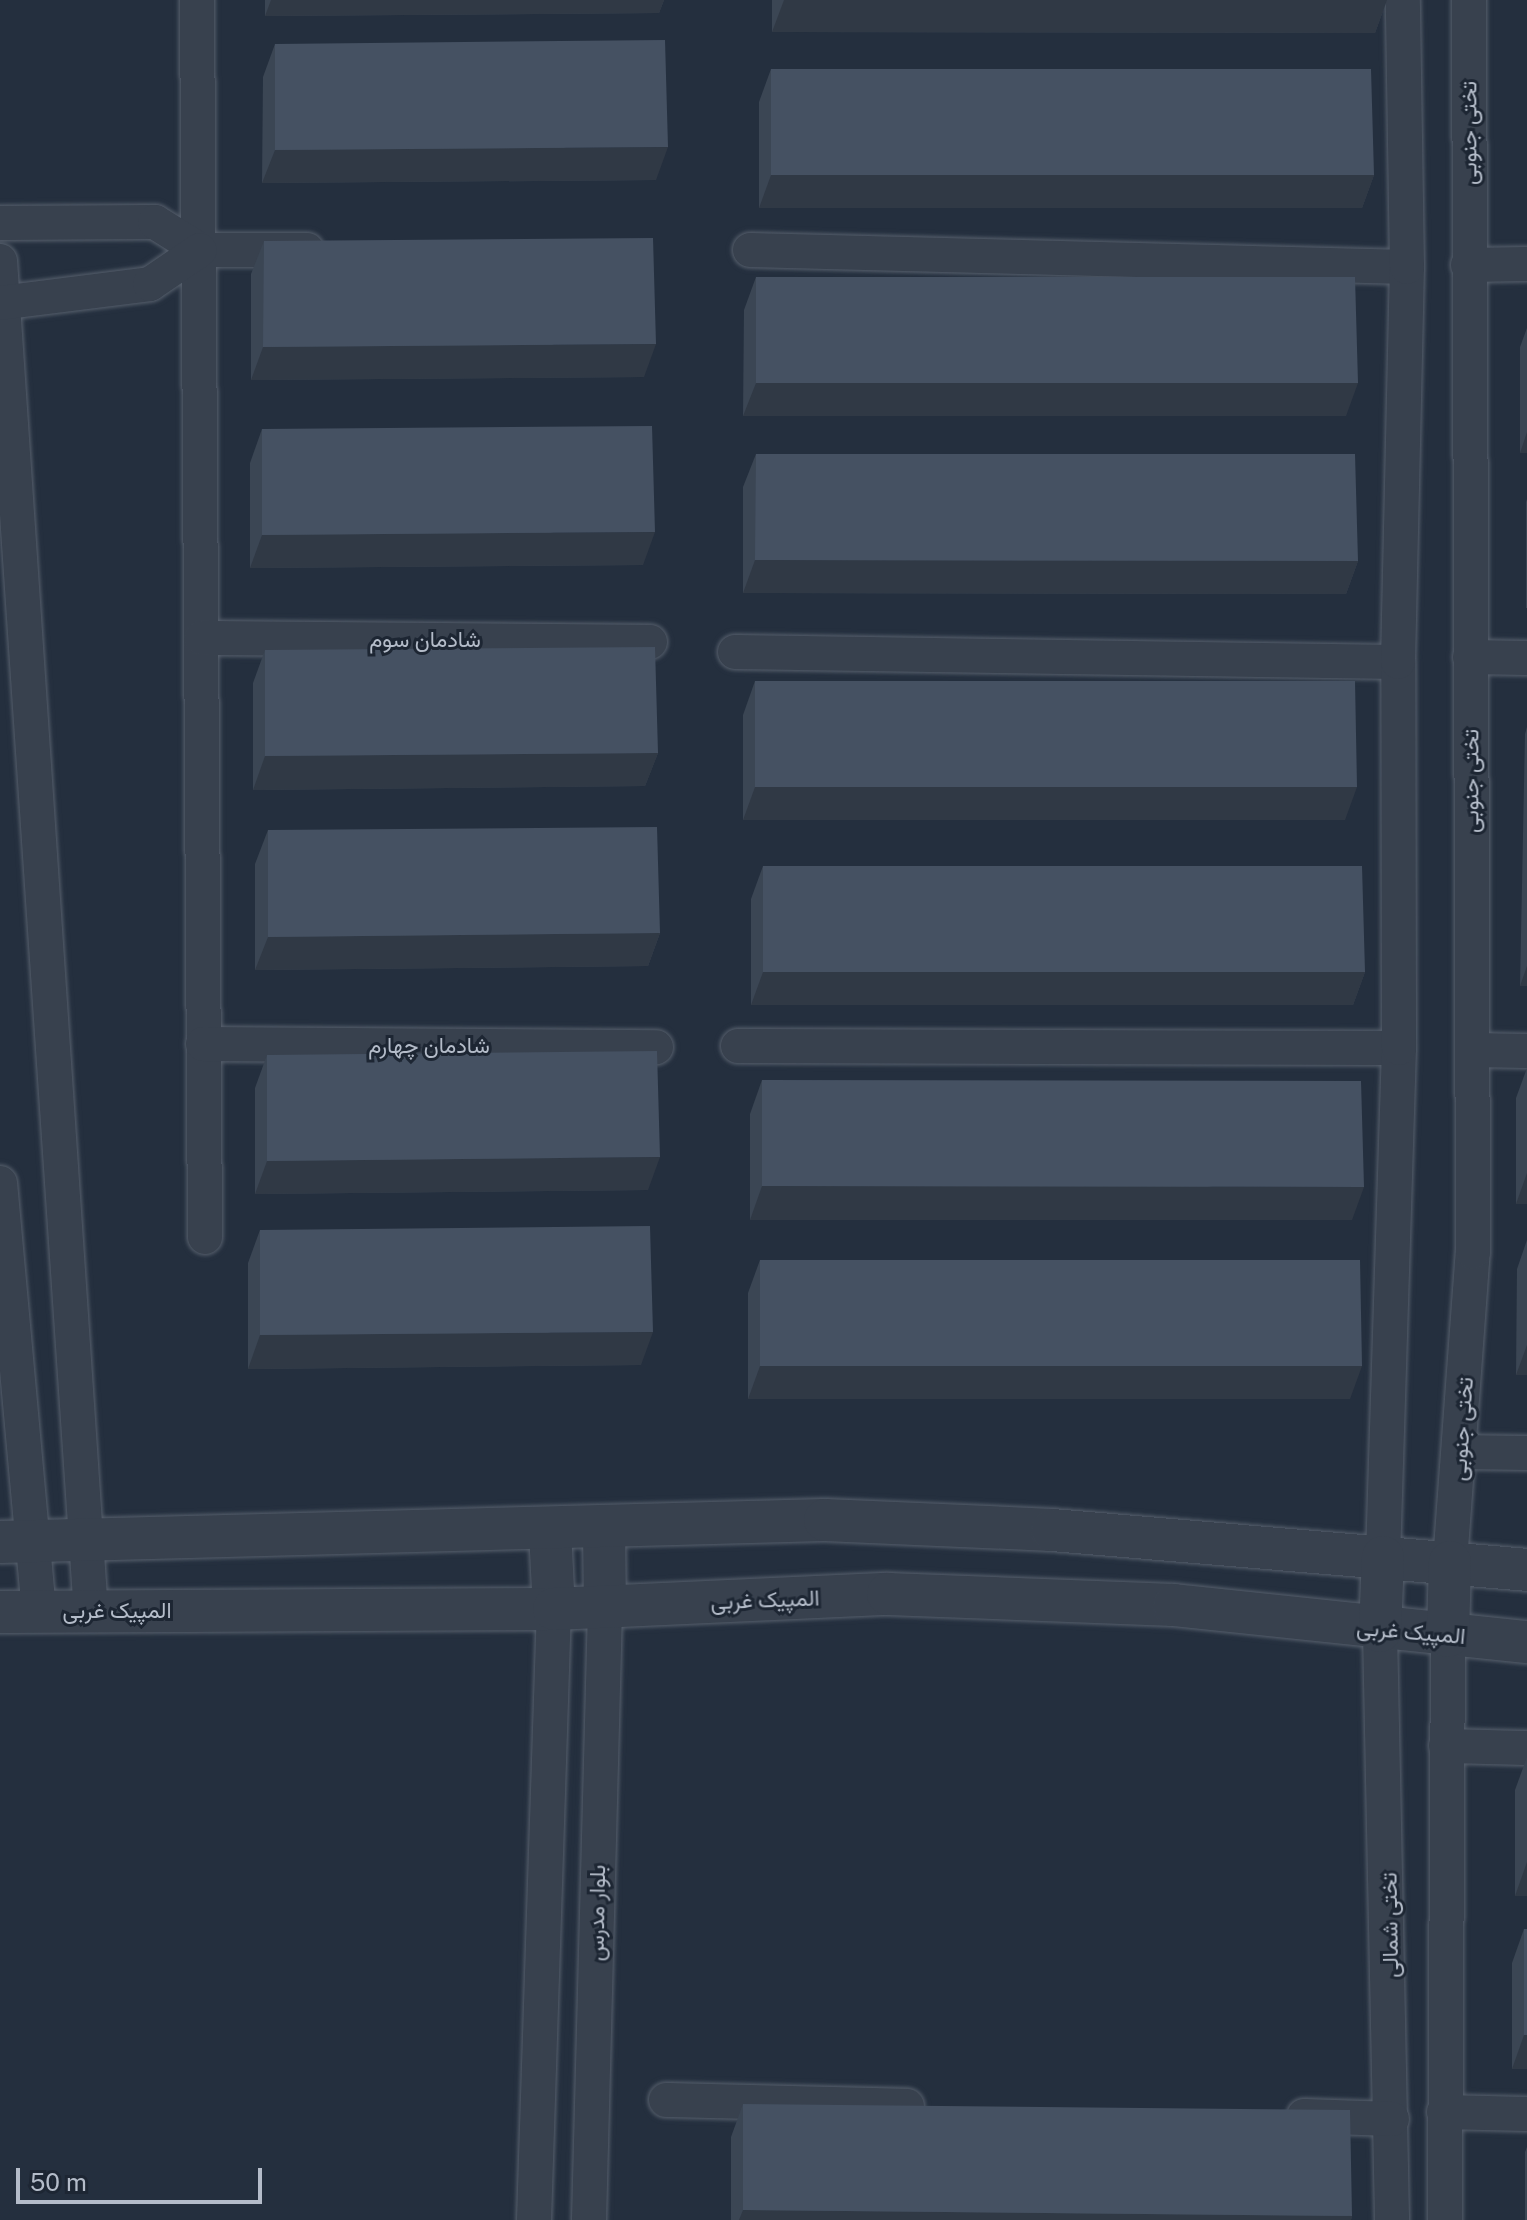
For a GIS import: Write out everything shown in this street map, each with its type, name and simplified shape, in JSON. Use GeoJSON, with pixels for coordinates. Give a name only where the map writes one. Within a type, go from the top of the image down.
{"type":"FeatureCollection","features":[{"type":"Feature","properties":{"kind":"street"},"geometry":{"type":"LineString","coordinates":[[197,0],[205,1237]]}},
{"type":"Feature","properties":{"kind":"street"},"geometry":{"type":"LineString","coordinates":[[1380,1631],[1399,1048],[1398,662],[1407,267],[1403,0]]}},
{"type":"Feature","properties":{"kind":"street","name":"تختی جنوبی"},"geometry":{"type":"LineString","coordinates":[[1450,1562],[1472,1298],[1469,0]]}},
{"type":"Feature","properties":{"kind":"street"},"geometry":{"type":"LineString","coordinates":[[0,223],[155,222],[200,250],[340,250]]}},
{"type":"Feature","properties":{"kind":"street"},"geometry":{"type":"LineString","coordinates":[[3,303],[150,284],[200,250]]}},
{"type":"Feature","properties":{"kind":"street"},"geometry":{"type":"LineString","coordinates":[[750,250],[1407,267]]}},
{"type":"Feature","properties":{"kind":"street"},"geometry":{"type":"LineString","coordinates":[[0,261],[91,1612]]}},
{"type":"Feature","properties":{"kind":"street"},"geometry":{"type":"LineString","coordinates":[[1468,265],[1527,264]]}},
{"type":"Feature","properties":{"kind":"street","name":"شادمان سوم"},"geometry":{"type":"LineString","coordinates":[[201,638],[650,642]]}},
{"type":"Feature","properties":{"kind":"street"},"geometry":{"type":"LineString","coordinates":[[735,652],[1398,662]]}},
{"type":"Feature","properties":{"kind":"street"},"geometry":{"type":"LineString","coordinates":[[1470,657],[1527,658]]}},
{"type":"Feature","properties":{"kind":"street","name":"شادمان چهارم"},"geometry":{"type":"LineString","coordinates":[[203,1044],[656,1047]]}},
{"type":"Feature","properties":{"kind":"street"},"geometry":{"type":"LineString","coordinates":[[738,1046],[1399,1048]]}},
{"type":"Feature","properties":{"kind":"street"},"geometry":{"type":"LineString","coordinates":[[1473,1050],[1527,1051]]}},
{"type":"Feature","properties":{"kind":"street"},"geometry":{"type":"LineString","coordinates":[[0,1183],[19,1612]]}},
{"type":"Feature","properties":{"kind":"street"},"geometry":{"type":"LineString","coordinates":[[1460,1452],[1527,1453]]}},
{"type":"Feature","properties":{"kind":"street"},"geometry":{"type":"LineString","coordinates":[[16,1541],[550,1531],[825,1520],[1052,1530],[1527,1570]]}},
{"type":"Feature","properties":{"kind":"street"},"geometry":{"type":"LineString","coordinates":[[604,1529],[605,1607]]}},
{"type":"Feature","properties":{"kind":"street"},"geometry":{"type":"LineString","coordinates":[[534,2220],[554,1609],[550,1531]]}},
{"type":"Feature","properties":{"kind":"street"},"geometry":{"type":"LineString","coordinates":[[1445,2220],[1446,1746],[1450,1562]]}},
{"type":"Feature","properties":{"kind":"street","name":"المپیک غربی"},"geometry":{"type":"LineString","coordinates":[[19,1612],[554,1609],[888,1594],[1174,1605],[1380,1631],[1527,1642]]}},
{"type":"Feature","properties":{"kind":"street","name":"بلوار مدرس"},"geometry":{"type":"LineString","coordinates":[[589,2220],[605,1607]]}},
{"type":"Feature","properties":{"kind":"street","name":"تختی شمالی"},"geometry":{"type":"LineString","coordinates":[[1380,1631],[1392,2220]]}},
{"type":"Feature","properties":{"kind":"street"},"geometry":{"type":"LineString","coordinates":[[1446,1746],[1527,1748]]}},
{"type":"Feature","properties":{"kind":"street"},"geometry":{"type":"LineString","coordinates":[[666,2100],[934,2107]]}},
{"type":"Feature","properties":{"kind":"street"},"geometry":{"type":"LineString","coordinates":[[1444,2112],[1527,2114]]}},
{"type":"Feature","properties":{"kind":"street"},"geometry":{"type":"LineString","coordinates":[[1265,2115],[1392,2119]]}},
{"type":"Feature","properties":{"kind":"building"},"geometry":{"type":"Polygon","coordinates":[[[665,40],[668,147],[275,150],[275,44],[665,40]]]}},
{"type":"Feature","properties":{"kind":"building"},"geometry":{"type":"Polygon","coordinates":[[[771,69],[1371,69],[1374,175],[771,175],[771,69]]]}},
{"type":"Feature","properties":{"kind":"building"},"geometry":{"type":"Polygon","coordinates":[[[653,238],[656,344],[263,347],[264,241],[653,238]]]}},
{"type":"Feature","properties":{"kind":"building"},"geometry":{"type":"Polygon","coordinates":[[[756,277],[1355,277],[1358,383],[756,383],[756,277]]]}},
{"type":"Feature","properties":{"kind":"building"},"geometry":{"type":"Polygon","coordinates":[[[652,426],[655,532],[262,535],[262,429],[652,426]]]}},
{"type":"Feature","properties":{"kind":"building"},"geometry":{"type":"Polygon","coordinates":[[[756,454],[1355,454],[1358,561],[755,560],[756,454]]]}},
{"type":"Feature","properties":{"kind":"building"},"geometry":{"type":"Polygon","coordinates":[[[655,647],[658,753],[265,756],[265,650],[655,647]]]}},
{"type":"Feature","properties":{"kind":"building"},"geometry":{"type":"Polygon","coordinates":[[[755,681],[1355,681],[1357,787],[755,787],[755,681]]]}},
{"type":"Feature","properties":{"kind":"building"},"geometry":{"type":"Polygon","coordinates":[[[657,827],[660,933],[268,937],[268,830],[657,827]]]}},
{"type":"Feature","properties":{"kind":"building"},"geometry":{"type":"Polygon","coordinates":[[[763,866],[1362,866],[1365,972],[763,972],[763,866]]]}},
{"type":"Feature","properties":{"kind":"building"},"geometry":{"type":"Polygon","coordinates":[[[657,1051],[660,1157],[267,1161],[267,1055],[657,1051]]]}},
{"type":"Feature","properties":{"kind":"building"},"geometry":{"type":"Polygon","coordinates":[[[762,1080],[1361,1081],[1364,1187],[762,1186],[762,1080]]]}},
{"type":"Feature","properties":{"kind":"building"},"geometry":{"type":"Polygon","coordinates":[[[650,1226],[653,1332],[260,1335],[260,1230],[650,1226]]]}},
{"type":"Feature","properties":{"kind":"building"},"geometry":{"type":"Polygon","coordinates":[[[760,1260],[1360,1260],[1362,1366],[760,1366],[760,1260]]]}},
{"type":"Feature","properties":{"kind":"building"},"geometry":{"type":"Polygon","coordinates":[[[1524,1929],[1527,1929],[1527,2035],[1524,2035],[1524,1929]]]}},
{"type":"Feature","properties":{"kind":"building"},"geometry":{"type":"Polygon","coordinates":[[[743,2104],[1350,2110],[1352,2216],[743,2210],[743,2104]]]}}]}
